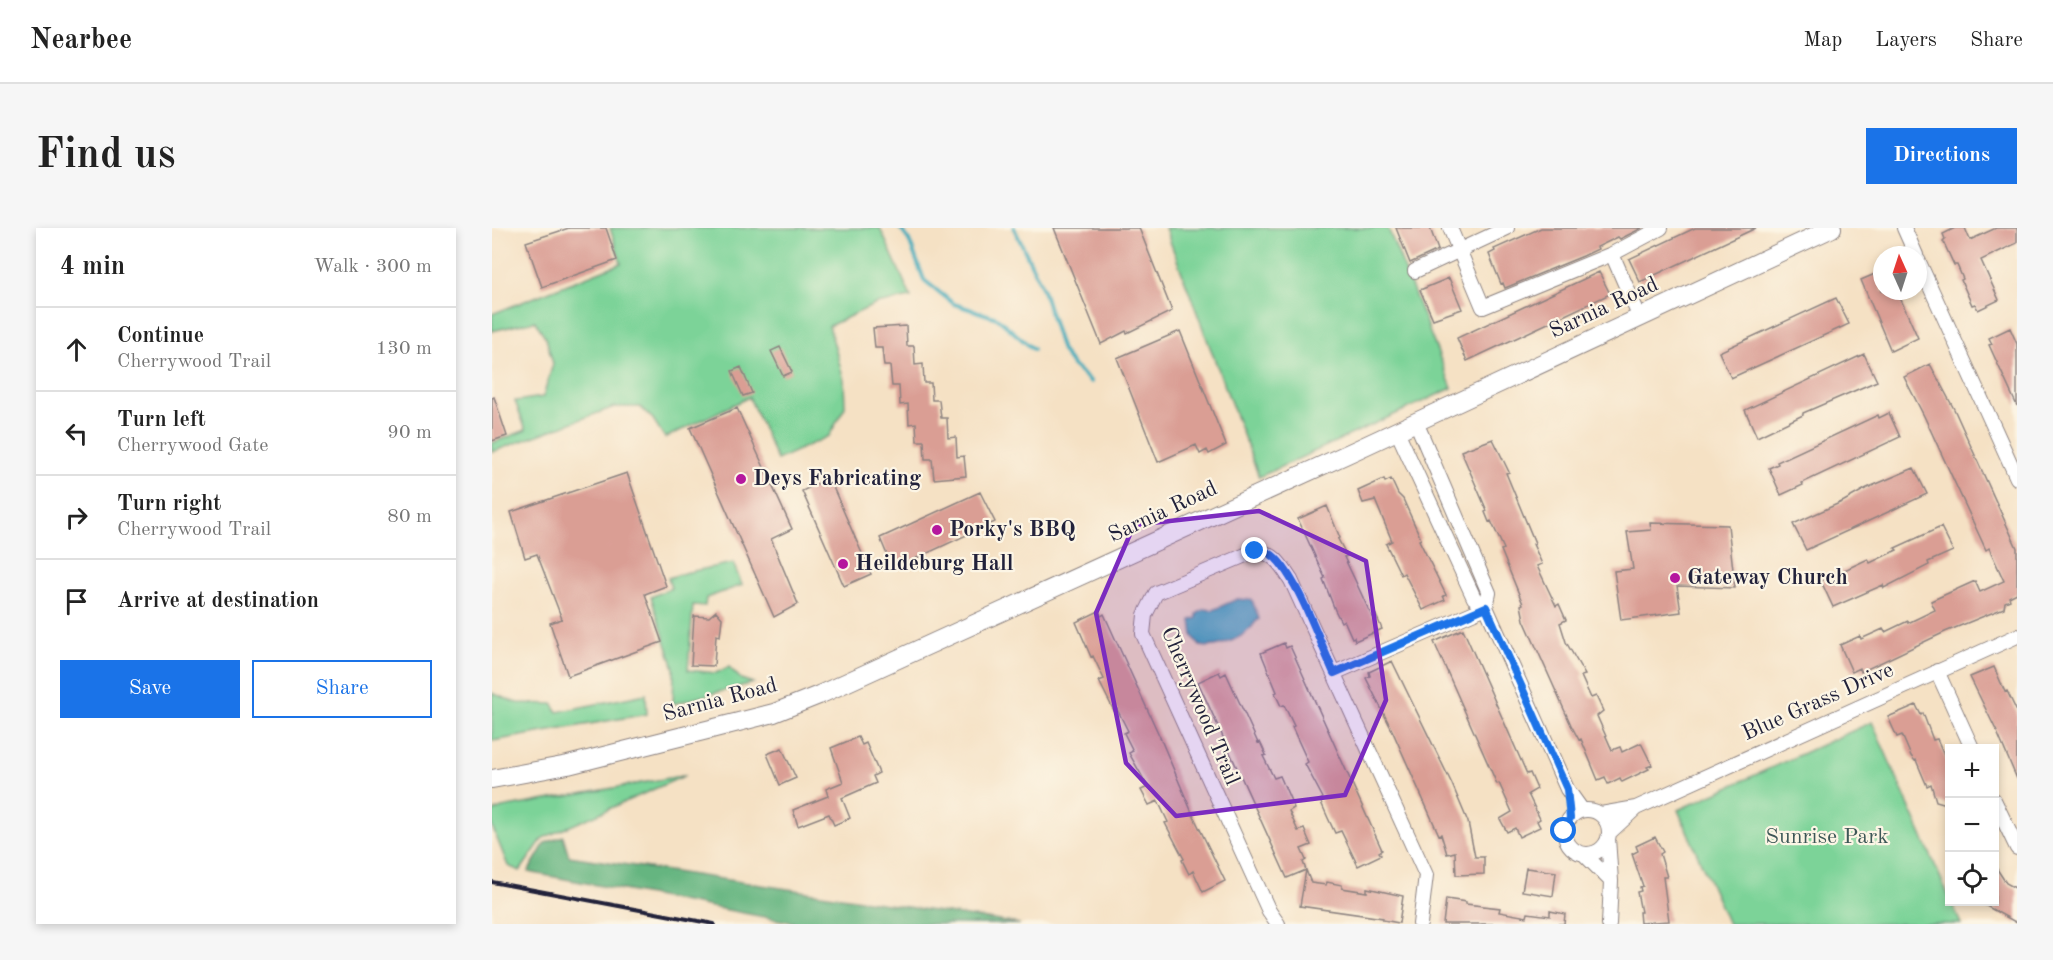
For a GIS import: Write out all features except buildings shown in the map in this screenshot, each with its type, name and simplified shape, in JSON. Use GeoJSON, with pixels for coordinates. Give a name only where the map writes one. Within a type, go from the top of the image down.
{"type":"FeatureCollection","features":[{"type":"Feature","properties":{"kind":"main road","name":"Sarnia Road"},"geometry":{"type":"LineString","coordinates":[[492,778],[567,765],[774,713],[819,695],[1397,431],[1832,228]]}},
{"type":"Feature","properties":{"kind":"street"},"geometry":{"type":"LineString","coordinates":[[1450,228],[1483,307],[1612,254],[1661,228]]}},
{"type":"Feature","properties":{"kind":"street"},"geometry":{"type":"LineString","coordinates":[[1415,272],[1507,228]]}},
{"type":"Feature","properties":{"kind":"street"},"geometry":{"type":"LineString","coordinates":[[1904,228],[1912,246]]}},
{"type":"Feature","properties":{"kind":"street"},"geometry":{"type":"LineString","coordinates":[[1612,254],[1640,318]]}},
{"type":"Feature","properties":{"kind":"street"},"geometry":{"type":"LineString","coordinates":[[1927,280],[2016,474]]}},
{"type":"Feature","properties":{"kind":"street"},"geometry":{"type":"LineString","coordinates":[[1416,422],[1489,593],[1486,607]]}},
{"type":"Feature","properties":{"kind":"street"},"geometry":{"type":"LineString","coordinates":[[1397,431],[1474,598],[1486,607],[1567,789],[1582,810]]}},
{"type":"Feature","properties":{"kind":"street","name":"Cherrywood Trail"},"geometry":{"type":"LineString","coordinates":[[1278,924],[1269,911],[1143,634],[1145,615],[1156,593],[1255,551],[1267,552],[1280,563],[1292,580],[1426,875],[1420,924]]}},
{"type":"Feature","properties":{"kind":"street"},"geometry":{"type":"LineString","coordinates":[[1334,673],[1486,607]]}},
{"type":"Feature","properties":{"kind":"street","name":"Blue Grass Drive"},"geometry":{"type":"LineString","coordinates":[[1601,814],[1636,808],[2017,636]]}},
{"type":"Feature","properties":{"kind":"street"},"geometry":{"type":"LineString","coordinates":[[1938,671],[1970,744]]}},
{"type":"Feature","properties":{"kind":"street"},"geometry":{"type":"LineString","coordinates":[[1567,789],[1570,818],[1564,831],[1566,841],[1576,852],[1584,854],[1599,850],[1609,835]]}},
{"type":"Feature","properties":{"kind":"street","name":"Blue Grass Drive"},"geometry":{"type":"LineString","coordinates":[[1609,835],[1636,808]]}},
{"type":"Feature","properties":{"kind":"street"},"geometry":{"type":"LineString","coordinates":[[1999,809],[2017,848]]}},
{"type":"Feature","properties":{"kind":"street"},"geometry":{"type":"LineString","coordinates":[[1570,818],[1582,810],[1592,810],[1601,814],[1607,822],[1611,880],[1609,924]]}},
{"type":"Feature","properties":{"kind":"street"},"geometry":{"type":"LineString","coordinates":[[1584,854],[1611,880]]}},
{"type":"Feature","properties":{"kind":"highlighted area"},"geometry":{"type":"Polygon","coordinates":[[[1259,511],[1366,561],[1386,700],[1345,795],[1176,816],[1126,763],[1096,613],[1134,525],[1259,511]]]}},
{"type":"Feature","properties":{"kind":"green space"},"geometry":{"type":"Polygon","coordinates":[[[610,228],[880,228],[911,297],[876,304],[829,326],[844,380],[845,407],[829,436],[777,460],[749,397],[665,438],[653,419],[640,407],[614,407],[492,452],[492,443],[526,430],[515,401],[543,397],[553,364],[546,338],[535,321],[492,331],[492,314],[621,263],[610,228]]]}},
{"type":"Feature","properties":{"kind":"green space"},"geometry":{"type":"Polygon","coordinates":[[[1165,228],[1388,228],[1452,388],[1259,477],[1165,228]]]}},
{"type":"Feature","properties":{"kind":"green space"},"geometry":{"type":"Polygon","coordinates":[[[733,563],[742,585],[706,598],[705,606],[693,605],[688,670],[716,673],[729,667],[741,679],[753,683],[673,704],[674,668],[651,597],[671,588],[668,578],[733,563]]]}},
{"type":"Feature","properties":{"kind":"green space"},"geometry":{"type":"Polygon","coordinates":[[[492,693],[517,703],[553,704],[557,712],[646,694],[647,714],[492,741],[492,693]]]}},
{"type":"Feature","properties":{"kind":"green space","name":"Sunrise Park"},"geometry":{"type":"Polygon","coordinates":[[[1872,722],[1945,888],[1945,906],[1953,906],[1961,924],[1728,924],[1678,810],[1872,722]]]}},
{"type":"Feature","properties":{"kind":"green space"},"geometry":{"type":"Polygon","coordinates":[[[686,775],[543,838],[520,871],[508,866],[492,826],[492,812],[502,808],[686,775]]]}},
{"type":"Feature","properties":{"kind":"green space"},"geometry":{"type":"Polygon","coordinates":[[[563,836],[569,856],[1020,924],[801,924],[528,872],[545,843],[563,836]]]}},
{"type":"Feature","properties":{"kind":"water"},"geometry":{"type":"Polygon","coordinates":[[[1237,599],[1252,600],[1259,619],[1250,629],[1233,640],[1220,645],[1200,646],[1193,636],[1191,620],[1197,618],[1197,614],[1204,609],[1213,610],[1237,599]]]}},
{"type":"Feature","properties":{"kind":"waterway"},"geometry":{"type":"LineString","coordinates":[[900,228],[909,240],[924,280],[954,304],[997,318],[1033,349]]}},
{"type":"Feature","properties":{"kind":"waterway"},"geometry":{"type":"LineString","coordinates":[[1014,228],[1042,287],[1062,351],[1072,365],[1091,382]]}},
{"type":"Feature","properties":{"kind":"railway"},"geometry":{"type":"LineString","coordinates":[[492,882],[714,924]]}},
{"type":"Feature","properties":{"kind":"place","name":"Deys Fabricating"},"geometry":{"type":"Point","coordinates":[741,479]}},
{"type":"Feature","properties":{"kind":"place","name":"Porky's BBQ"},"geometry":{"type":"Point","coordinates":[937,530]}},
{"type":"Feature","properties":{"kind":"place","name":"Heildeburg Hall"},"geometry":{"type":"Point","coordinates":[843,564]}},
{"type":"Feature","properties":{"kind":"place","name":"Gateway Church"},"geometry":{"type":"Point","coordinates":[1675,578]}},
{"type":"Feature","properties":{"kind":"route"},"geometry":{"type":"LineString","coordinates":[[1255,551],[1267,552],[1280,563],[1292,580],[1334,673],[1486,607],[1567,789],[1570,818],[1564,831]]}}]}
